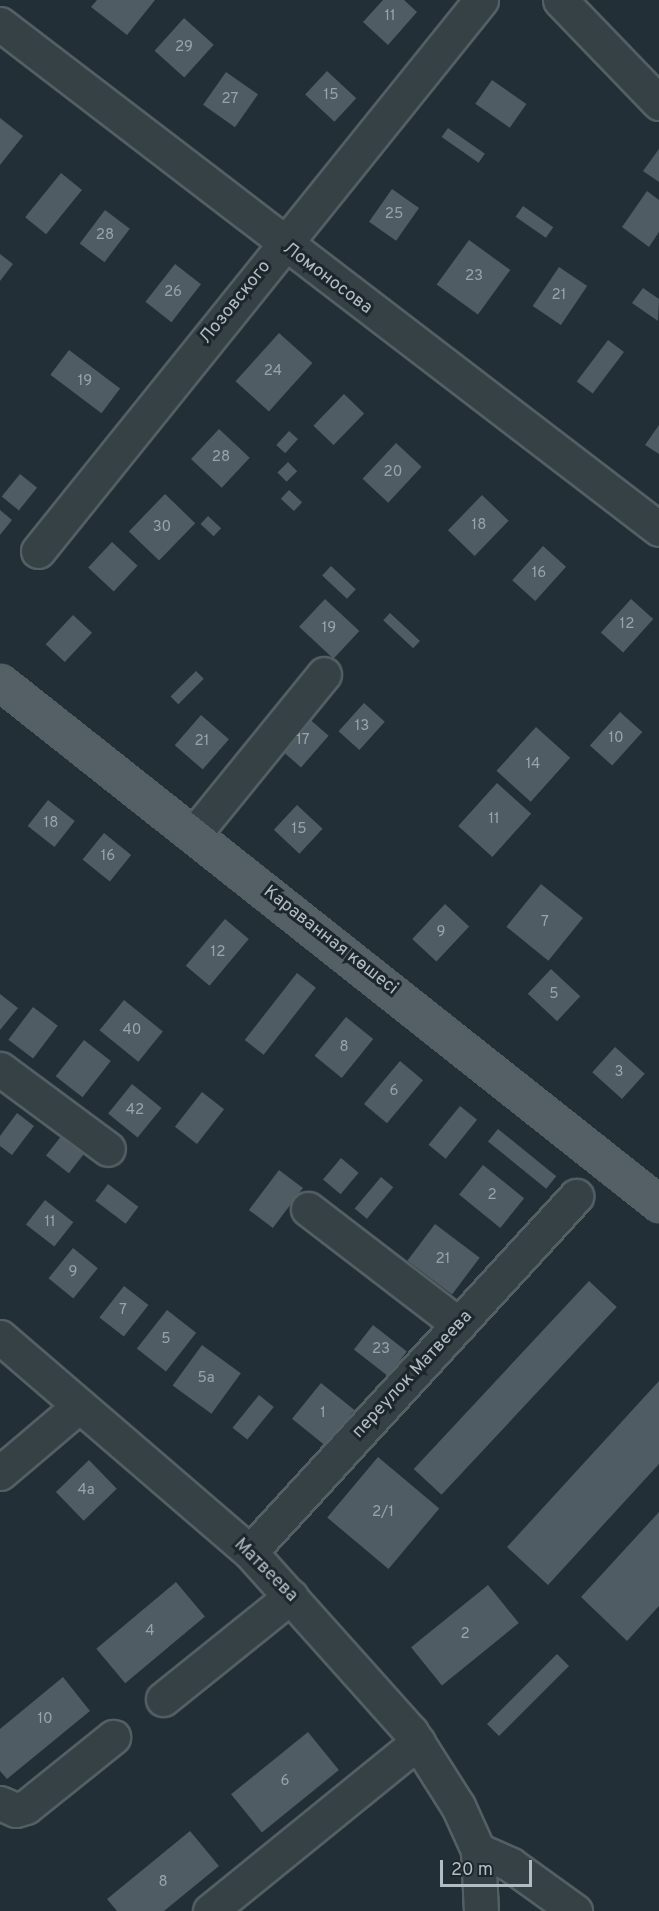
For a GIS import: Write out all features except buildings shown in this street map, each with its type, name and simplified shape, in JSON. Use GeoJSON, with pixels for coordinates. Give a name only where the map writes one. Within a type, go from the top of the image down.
{"type":"FeatureCollection","features":[{"type":"Feature","properties":{"kind":"main road","name":"Караванная көшесі"},"geometry":{"type":"LineString","coordinates":[[0,682],[659,1204]]}},
{"type":"Feature","properties":{"kind":"street","name":"Лозовского"},"geometry":{"type":"LineString","coordinates":[[38,551],[481,0]]}},
{"type":"Feature","properties":{"kind":"street"},"geometry":{"type":"LineString","coordinates":[[560,0],[659,103]]}},
{"type":"Feature","properties":{"kind":"street","name":"Ломоносова"},"geometry":{"type":"LineString","coordinates":[[0,24],[282,245],[659,529]]}},
{"type":"Feature","properties":{"kind":"street"},"geometry":{"type":"LineString","coordinates":[[194,834],[324,674]]}},
{"type":"Feature","properties":{"kind":"street"},"geometry":{"type":"LineString","coordinates":[[0,1069],[108,1149]]}},
{"type":"Feature","properties":{"kind":"street","name":"переулок Матвеева"},"geometry":{"type":"LineString","coordinates":[[250,1552],[576,1196]]}},
{"type":"Feature","properties":{"kind":"street"},"geometry":{"type":"LineString","coordinates":[[308,1209],[459,1325]]}},
{"type":"Feature","properties":{"kind":"street","name":"Матвеева"},"geometry":{"type":"LineString","coordinates":[[0,1337],[250,1552],[291,1596],[418,1743],[458,1806],[478,1850]]}},
{"type":"Feature","properties":{"kind":"street"},"geometry":{"type":"LineString","coordinates":[[0,1473],[79,1406]]}},
{"type":"Feature","properties":{"kind":"street"},"geometry":{"type":"LineString","coordinates":[[163,1699],[291,1596]]}},
{"type":"Feature","properties":{"kind":"street"},"geometry":{"type":"LineString","coordinates":[[0,1803],[16,1810],[26,1807],[113,1737]]}},
{"type":"Feature","properties":{"kind":"street"},"geometry":{"type":"LineString","coordinates":[[210,1911],[418,1743]]}},
{"type":"Feature","properties":{"kind":"street"},"geometry":{"type":"LineString","coordinates":[[481,1911],[478,1850],[511,1865],[575,1911]]}}]}
